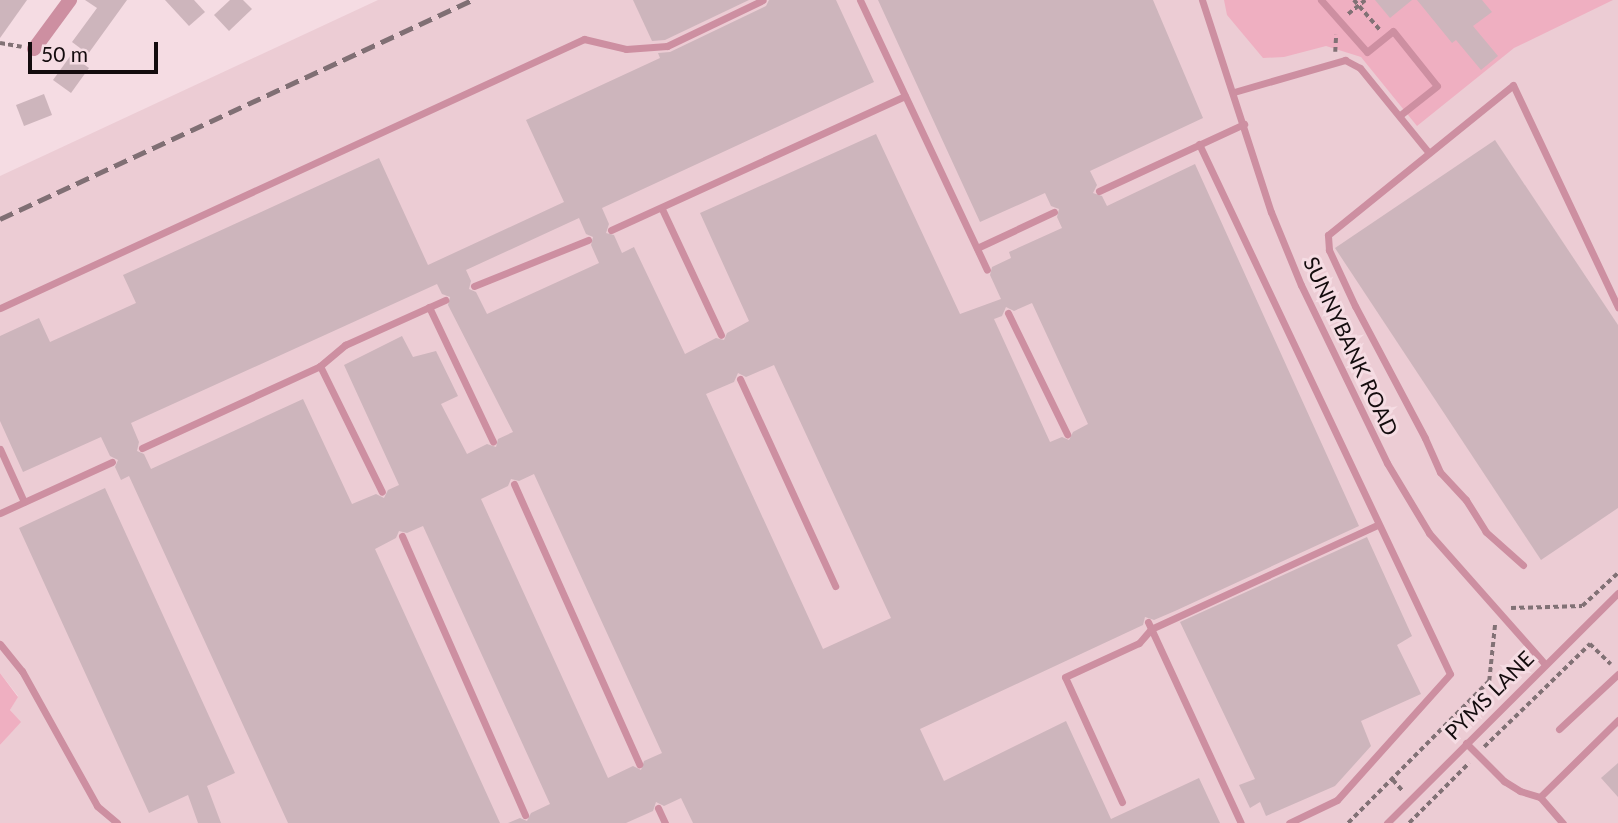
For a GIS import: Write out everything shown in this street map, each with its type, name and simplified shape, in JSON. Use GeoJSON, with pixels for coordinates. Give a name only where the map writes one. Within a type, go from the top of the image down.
{"type":"FeatureCollection","features":[{"type":"Feature","properties":{"kind":"street"},"geometry":{"type":"LineString","coordinates":[[34,49],[70,0]]}},
{"type":"Feature","properties":{"kind":"lane"},"geometry":{"type":"LineString","coordinates":[[0,308],[584,39],[626,49],[667,46],[763,0]]}},
{"type":"Feature","properties":{"kind":"lane"},"geometry":{"type":"LineString","coordinates":[[860,0],[987,270]]}},
{"type":"Feature","properties":{"kind":"lane","name":"SUNNYBANK ROAD"},"geometry":{"type":"LineString","coordinates":[[1202,0],[1272,212],[1301,285],[1387,463],[1429,533],[1545,664]]}},
{"type":"Feature","properties":{"kind":"lane"},"geometry":{"type":"LineString","coordinates":[[1321,0],[1367,52],[1393,31],[1437,86],[1399,116]]}},
{"type":"Feature","properties":{"kind":"lane"},"geometry":{"type":"LineString","coordinates":[[1234,92],[1345,60],[1360,68],[1429,153]]}},
{"type":"Feature","properties":{"kind":"lane"},"geometry":{"type":"LineString","coordinates":[[1523,565],[1486,532],[1466,500],[1440,472],[1329,250],[1328,235],[1513,85],[1618,307]]}},
{"type":"Feature","properties":{"kind":"lane"},"geometry":{"type":"LineString","coordinates":[[611,229],[662,209],[905,96]]}},
{"type":"Feature","properties":{"kind":"lane"},"geometry":{"type":"LineString","coordinates":[[1099,191],[1244,124]]}},
{"type":"Feature","properties":{"kind":"lane"},"geometry":{"type":"LineString","coordinates":[[1199,144],[1377,525],[1450,674],[1337,800],[1289,823]]}},
{"type":"Feature","properties":{"kind":"lane"},"geometry":{"type":"LineString","coordinates":[[662,209],[721,335]]}},
{"type":"Feature","properties":{"kind":"lane"},"geometry":{"type":"LineString","coordinates":[[976,248],[1054,212]]}},
{"type":"Feature","properties":{"kind":"lane"},"geometry":{"type":"LineString","coordinates":[[474,286],[588,240]]}},
{"type":"Feature","properties":{"kind":"lane"},"geometry":{"type":"LineString","coordinates":[[142,448],[320,366],[345,345],[445,300]]}},
{"type":"Feature","properties":{"kind":"lane"},"geometry":{"type":"LineString","coordinates":[[429,307],[493,442]]}},
{"type":"Feature","properties":{"kind":"lane"},"geometry":{"type":"LineString","coordinates":[[1008,313],[1067,434]]}},
{"type":"Feature","properties":{"kind":"lane"},"geometry":{"type":"LineString","coordinates":[[320,366],[382,492]]}},
{"type":"Feature","properties":{"kind":"lane"},"geometry":{"type":"LineString","coordinates":[[740,379],[835,586]]}},
{"type":"Feature","properties":{"kind":"lane"},"geometry":{"type":"LineString","coordinates":[[0,449],[24,502]]}},
{"type":"Feature","properties":{"kind":"lane"},"geometry":{"type":"LineString","coordinates":[[0,513],[112,462]]}},
{"type":"Feature","properties":{"kind":"lane"},"geometry":{"type":"LineString","coordinates":[[514,484],[639,764]]}},
{"type":"Feature","properties":{"kind":"lane"},"geometry":{"type":"LineString","coordinates":[[1122,802],[1065,677],[1139,643],[1150,626],[1377,525]]}},
{"type":"Feature","properties":{"kind":"lane"},"geometry":{"type":"LineString","coordinates":[[402,536],[525,815]]}},
{"type":"Feature","properties":{"kind":"lane","name":"PYMS LANE"},"geometry":{"type":"LineString","coordinates":[[1387,823],[1618,593]]}},
{"type":"Feature","properties":{"kind":"lane"},"geometry":{"type":"LineString","coordinates":[[1150,626],[1241,823]]}},
{"type":"Feature","properties":{"kind":"lane"},"geometry":{"type":"LineString","coordinates":[[0,645],[22,671],[97,806],[114,822]]}},
{"type":"Feature","properties":{"kind":"lane"},"geometry":{"type":"LineString","coordinates":[[1559,729],[1618,672]]}},
{"type":"Feature","properties":{"kind":"lane"},"geometry":{"type":"LineString","coordinates":[[1540,797],[1618,720]]}},
{"type":"Feature","properties":{"kind":"lane"},"geometry":{"type":"LineString","coordinates":[[1466,743],[1504,781],[1520,791],[1540,797],[1563,823]]}},
{"type":"Feature","properties":{"kind":"lane"},"geometry":{"type":"LineString","coordinates":[[659,808],[665,823]]}},
{"type":"Feature","properties":{"kind":"lane"},"geometry":{"type":"LineString","coordinates":[[103,823],[114,822]]}},
{"type":"Feature","properties":{"kind":"path"},"geometry":{"type":"LineString","coordinates":[[1354,0],[1385,37]]}},
{"type":"Feature","properties":{"kind":"path"},"geometry":{"type":"LineString","coordinates":[[0,43],[34,49]]}},
{"type":"Feature","properties":{"kind":"path"},"geometry":{"type":"LineString","coordinates":[[1348,823],[1489,681],[1494,623],[1512,607],[1582,606],[1618,573]]}},
{"type":"Feature","properties":{"kind":"path"},"geometry":{"type":"LineString","coordinates":[[1409,823],[1590,644],[1618,672]]}},
{"type":"Feature","properties":{"kind":"shaded area"},"geometry":{"type":"Polygon","coordinates":[[[378,0],[1618,0],[1618,823],[0,823],[0,745],[20,722],[10,710],[18,696],[0,673],[0,176],[378,0]]]}},
{"type":"Feature","properties":{"kind":"shaded area"},"geometry":{"type":"Polygon","coordinates":[[[1224,0],[1613,0],[1514,48],[1417,126],[1361,57],[1326,46],[1284,57],[1263,58],[1227,15],[1224,0]]]}},
{"type":"Feature","properties":{"kind":"shaded area"},"geometry":{"type":"Polygon","coordinates":[[[0,673],[18,697],[10,710],[21,722],[0,745],[0,673]]]}},
{"type":"Feature","properties":{"kind":"building"},"geometry":{"type":"Polygon","coordinates":[[[0,0],[27,0],[0,38],[0,0]]]}},
{"type":"Feature","properties":{"kind":"building"},"geometry":{"type":"Polygon","coordinates":[[[85,0],[127,0],[88,54],[72,42],[97,8],[85,0]]]}},
{"type":"Feature","properties":{"kind":"building"},"geometry":{"type":"Polygon","coordinates":[[[165,0],[194,0],[205,12],[189,26],[165,0]]]}},
{"type":"Feature","properties":{"kind":"building"},"geometry":{"type":"Polygon","coordinates":[[[230,0],[243,0],[252,9],[229,31],[214,15],[230,0]]]}},
{"type":"Feature","properties":{"kind":"building"},"geometry":{"type":"Polygon","coordinates":[[[633,0],[749,0],[665,40],[652,41],[633,0]]]}},
{"type":"Feature","properties":{"kind":"building"},"geometry":{"type":"Polygon","coordinates":[[[769,0],[836,0],[874,82],[602,208],[609,224],[606,233],[614,235],[622,253],[634,247],[685,354],[716,338],[724,340],[727,333],[749,321],[700,213],[876,134],[960,314],[1001,299],[990,275],[992,267],[1011,258],[1009,252],[1062,228],[1057,217],[1059,209],[1051,206],[1045,193],[980,222],[878,0],[1153,0],[1203,118],[1090,171],[1097,185],[1093,193],[1102,196],[1107,206],[1195,164],[1359,526],[1154,620],[1145,617],[1143,625],[920,729],[944,781],[1066,721],[1111,819],[1199,778],[1220,823],[693,823],[681,798],[664,806],[656,802],[653,811],[626,823],[508,823],[520,818],[527,821],[531,813],[550,804],[423,526],[407,533],[399,531],[396,538],[375,549],[500,823],[288,823],[129,476],[121,480],[115,467],[118,460],[110,456],[101,437],[23,472],[0,421],[0,336],[39,318],[50,342],[136,303],[123,275],[379,158],[428,265],[564,202],[526,120],[660,58],[658,53],[670,52],[766,6],[769,0]],[[579,218],[466,270],[471,281],[469,289],[476,292],[487,314],[599,263],[591,245],[593,237],[586,234],[579,218]],[[437,284],[131,423],[139,442],[137,451],[144,454],[151,469],[303,399],[352,504],[376,494],[384,498],[388,490],[399,485],[344,365],[402,336],[413,357],[436,351],[458,396],[441,404],[467,454],[487,444],[496,447],[498,439],[513,432],[448,305],[450,297],[442,294],[437,284]],[[1032,303],[1014,311],[1006,307],[1002,316],[994,319],[1050,442],[1062,437],[1069,440],[1073,432],[1088,424],[1032,303]],[[774,365],[746,377],[738,373],[734,382],[706,394],[823,649],[891,618],[774,365]],[[534,474],[519,481],[511,479],[508,486],[481,499],[608,778],[633,766],[641,770],[644,761],[662,753],[534,474]]]}},
{"type":"Feature","properties":{"kind":"building"},"geometry":{"type":"Polygon","coordinates":[[[1375,0],[1412,0],[1390,18],[1375,0]]]}},
{"type":"Feature","properties":{"kind":"building"},"geometry":{"type":"Polygon","coordinates":[[[1417,0],[1482,0],[1492,12],[1473,26],[1498,56],[1481,70],[1456,40],[1452,43],[1417,0]]]}},
{"type":"Feature","properties":{"kind":"building"},"geometry":{"type":"Polygon","coordinates":[[[71,55],[89,68],[71,93],[53,80],[71,55]]]}},
{"type":"Feature","properties":{"kind":"building"},"geometry":{"type":"Polygon","coordinates":[[[44,94],[52,115],[24,126],[16,105],[44,94]]]}},
{"type":"Feature","properties":{"kind":"building"},"geometry":{"type":"Polygon","coordinates":[[[1495,140],[1618,325],[1618,508],[1541,560],[1335,248],[1495,140]]]}},
{"type":"Feature","properties":{"kind":"building"},"geometry":{"type":"Polygon","coordinates":[[[105,488],[235,773],[207,786],[221,823],[198,823],[188,795],[149,813],[19,528],[105,488]]]}},
{"type":"Feature","properties":{"kind":"building"},"geometry":{"type":"Polygon","coordinates":[[[1367,537],[1412,636],[1397,645],[1421,694],[1361,721],[1371,746],[1335,786],[1266,816],[1260,802],[1250,808],[1239,785],[1255,779],[1180,622],[1367,537]]]}},
{"type":"Feature","properties":{"kind":"building"},"geometry":{"type":"Polygon","coordinates":[[[1618,763],[1618,797],[1601,778],[1618,763]]]}},
{"type":"Feature","properties":{"kind":"railway"},"geometry":{"type":"LineString","coordinates":[[0,219],[472,0]]}}]}
